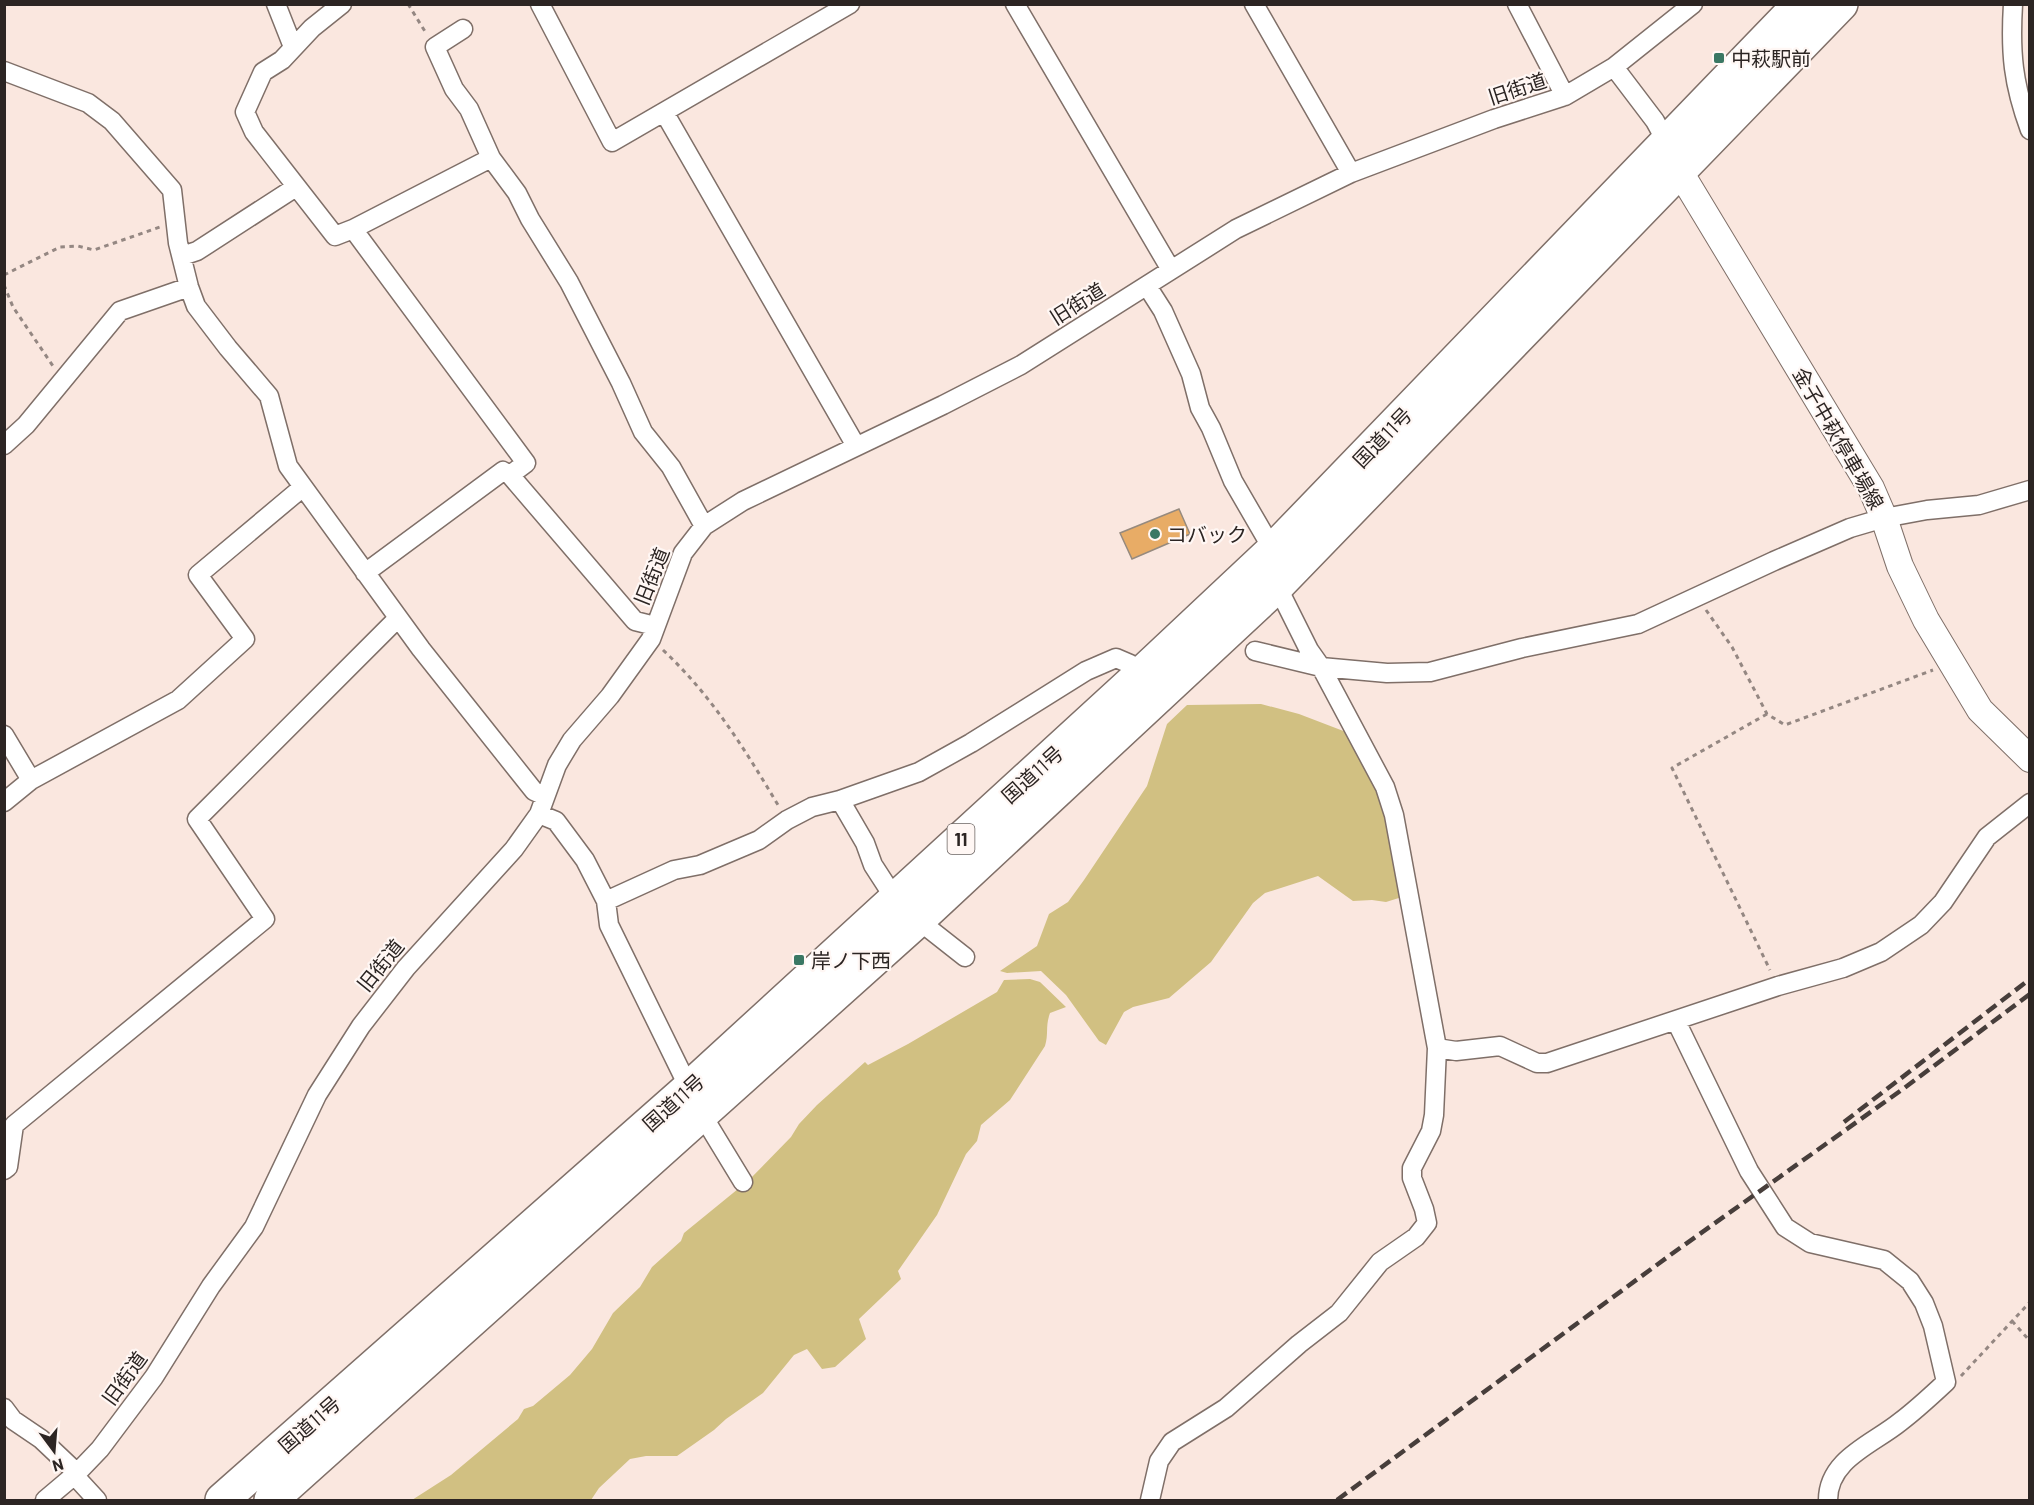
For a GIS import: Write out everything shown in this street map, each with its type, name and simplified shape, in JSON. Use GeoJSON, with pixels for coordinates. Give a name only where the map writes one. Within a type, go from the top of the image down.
{"type":"FeatureCollection","features":[{"type":"Feature","properties":{"kind":"highway","name":"国道11号"},"geometry":{"type":"LineString","coordinates":[[272,1500],[695,1101],[906,909],[1277,586],[1674,157],[1800,4]]}},
{"type":"Feature","properties":{"kind":"highway","name":"国道11号"},"geometry":{"type":"LineString","coordinates":[[906,909],[1140,675],[1273,550],[1674,157],[1841,4]]}},
{"type":"Feature","properties":{"kind":"highway","name":"国道11号"},"geometry":{"type":"LineString","coordinates":[[222,1500],[695,1101]]}},
{"type":"Feature","properties":{"kind":"main road","name":"金子中萩停車場線"},"geometry":{"type":"LineString","coordinates":[[1674,157],[1871,488],[1900,566],[1926,620],[1951,663],[1980,710],[2026,750]]}},
{"type":"Feature","properties":{"kind":"street"},"geometry":{"type":"LineString","coordinates":[[276,4],[293,47]]}},
{"type":"Feature","properties":{"kind":"street"},"geometry":{"type":"LineString","coordinates":[[342,4],[312,27],[282,60],[263,72],[245,112],[254,132],[335,236],[491,158]]}},
{"type":"Feature","properties":{"kind":"street"},"geometry":{"type":"LineString","coordinates":[[540,4],[612,142],[850,4]]}},
{"type":"Feature","properties":{"kind":"street"},"geometry":{"type":"LineString","coordinates":[[1015,4],[1171,270]]}},
{"type":"Feature","properties":{"kind":"street"},"geometry":{"type":"LineString","coordinates":[[1254,4],[1351,173]]}},
{"type":"Feature","properties":{"kind":"street"},"geometry":{"type":"LineString","coordinates":[[1517,4],[1565,96]]}},
{"type":"Feature","properties":{"kind":"street","name":"旧街道"},"geometry":{"type":"LineString","coordinates":[[45,1500],[100,1449],[154,1377],[212,1286],[254,1227],[317,1095],[361,1026],[406,968],[514,849],[539,814],[557,765],[572,740],[610,696],[653,633],[683,554],[704,526],[742,501],[1021,364],[1236,229],[1351,173],[1494,119],[1565,96],[1614,67],[1693,4]]}},
{"type":"Feature","properties":{"kind":"street"},"geometry":{"type":"LineString","coordinates":[[2025,4],[2013,5],[2012,68],[2020,104],[2030,130]]}},
{"type":"Feature","properties":{"kind":"street"},"geometry":{"type":"LineString","coordinates":[[463,29],[435,47],[454,89],[469,109],[491,158],[517,193],[530,219],[569,282],[621,382],[643,432],[671,467],[704,526]]}},
{"type":"Feature","properties":{"kind":"street"},"geometry":{"type":"LineString","coordinates":[[1614,67],[1655,121],[1674,157]]}},
{"type":"Feature","properties":{"kind":"street"},"geometry":{"type":"LineString","coordinates":[[6,75],[88,103],[112,121],[172,190],[178,243],[196,306],[269,396],[288,466],[421,649],[534,791],[545,796]]}},
{"type":"Feature","properties":{"kind":"street"},"geometry":{"type":"LineString","coordinates":[[663,112],[856,446]]}},
{"type":"Feature","properties":{"kind":"street"},"geometry":{"type":"LineString","coordinates":[[182,256],[197,251],[296,187]]}},
{"type":"Feature","properties":{"kind":"street"},"geometry":{"type":"LineString","coordinates":[[353,229],[526,463],[510,475]]}},
{"type":"Feature","properties":{"kind":"street"},"geometry":{"type":"LineString","coordinates":[[1147,286],[1163,311],[1191,374],[1200,408],[1233,481],[1273,550],[1277,586],[1385,787],[1394,815],[1437,1048],[1434,1115],[1431,1131],[1412,1168],[1412,1178],[1427,1223],[1416,1237],[1380,1262],[1339,1312],[1226,1408],[1172,1442],[1159,1461],[1150,1500]]}},
{"type":"Feature","properties":{"kind":"street"},"geometry":{"type":"LineString","coordinates":[[4,445],[26,425],[120,311],[189,287]]}},
{"type":"Feature","properties":{"kind":"street"},"geometry":{"type":"LineString","coordinates":[[365,573],[503,471],[510,475],[635,621],[653,633]]}},
{"type":"Feature","properties":{"kind":"street"},"geometry":{"type":"LineString","coordinates":[[4,802],[31,780],[178,700],[245,639],[198,575],[303,487]]}},
{"type":"Feature","properties":{"kind":"street"},"geometry":{"type":"LineString","coordinates":[[1255,651],[1321,668],[1387,673],[1430,672],[1522,648],[1638,624],[1850,528],[1884,518],[1927,510],[1979,505],[2030,490]]}},
{"type":"Feature","properties":{"kind":"street"},"geometry":{"type":"LineString","coordinates":[[4,1170],[8,1167],[14,1125],[266,919],[197,819],[398,618]]}},
{"type":"Feature","properties":{"kind":"street"},"geometry":{"type":"LineString","coordinates":[[606,901],[674,870],[700,865],[759,840],[787,820],[812,807],[840,800],[919,772],[971,743],[1086,670],[1116,658],[1130,664],[1140,675]]}},
{"type":"Feature","properties":{"kind":"street"},"geometry":{"type":"LineString","coordinates":[[4,735],[31,780]]}},
{"type":"Feature","properties":{"kind":"street"},"geometry":{"type":"LineString","coordinates":[[840,800],[865,843],[873,865],[906,909],[965,957]]}},
{"type":"Feature","properties":{"kind":"street"},"geometry":{"type":"LineString","coordinates":[[1437,1048],[1456,1050],[1500,1046],[1537,1064],[1547,1063],[1778,986],[1843,968],[1881,952],[1921,925],[1943,902],[1987,837],[2030,803]]}},
{"type":"Feature","properties":{"kind":"street"},"geometry":{"type":"LineString","coordinates":[[539,814],[556,821],[585,860],[606,901],[609,925],[695,1101],[743,1182]]}},
{"type":"Feature","properties":{"kind":"street"},"geometry":{"type":"LineString","coordinates":[[1676,1021],[1749,1171],[1785,1227],[1810,1243],[1884,1260],[1910,1281],[1924,1303],[1933,1326],[1946,1382],[1900,1423],[1853,1454],[1839,1468],[1832,1481],[1828,1500]]}},
{"type":"Feature","properties":{"kind":"street"},"geometry":{"type":"LineString","coordinates":[[4,1408],[13,1420],[41,1439],[98,1500]]}},
{"type":"Feature","properties":{"kind":"path"},"geometry":{"type":"LineString","coordinates":[[408,4],[435,47]]}},
{"type":"Feature","properties":{"kind":"path"},"geometry":{"type":"LineString","coordinates":[[4,275],[60,247],[78,246],[94,250],[177,221]]}},
{"type":"Feature","properties":{"kind":"path"},"geometry":{"type":"LineString","coordinates":[[4,285],[13,307],[55,369],[65,378]]}},
{"type":"Feature","properties":{"kind":"path"},"geometry":{"type":"LineString","coordinates":[[1697,597],[1732,647],[1767,714],[1785,725],[1951,663]]}},
{"type":"Feature","properties":{"kind":"path"},"geometry":{"type":"LineString","coordinates":[[653,633],[736,734],[787,820]]}},
{"type":"Feature","properties":{"kind":"path"},"geometry":{"type":"LineString","coordinates":[[1767,714],[1672,768],[1778,986]]}},
{"type":"Feature","properties":{"kind":"path"},"geometry":{"type":"LineString","coordinates":[[1946,1382],[1957,1380],[2030,1302]]}},
{"type":"Feature","properties":{"kind":"path"},"geometry":{"type":"LineString","coordinates":[[2013,1321],[2030,1341]]}},
{"type":"Feature","properties":{"kind":"shaded area"},"geometry":{"type":"Polygon","coordinates":[[[1261,704],[1299,714],[1346,732],[1385,809],[1402,897],[1386,902],[1353,901],[1318,876],[1265,893],[1253,903],[1211,962],[1169,998],[1133,1007],[1124,1012],[1106,1045],[1099,1041],[1066,995],[1041,971],[1007,973],[1000,971],[1037,946],[1049,914],[1068,902],[1084,880],[1147,786],[1167,724],[1187,705],[1261,704]]]}},
{"type":"Feature","properties":{"kind":"shaded area"},"geometry":{"type":"Polygon","coordinates":[[[1030,979],[1040,982],[1066,1007],[1050,1013],[1045,1046],[1010,1100],[981,1125],[977,1141],[966,1154],[937,1215],[898,1271],[901,1279],[859,1319],[866,1339],[835,1367],[822,1369],[807,1349],[794,1355],[763,1393],[714,1430],[677,1456],[646,1456],[630,1459],[599,1488],[591,1500],[412,1500],[451,1475],[518,1419],[524,1409],[533,1406],[570,1375],[592,1349],[613,1313],[640,1287],[652,1267],[681,1241],[684,1233],[749,1180],[791,1137],[799,1124],[817,1105],[865,1062],[868,1065],[908,1044],[997,992],[1004,980],[1030,979]]]}},
{"type":"Feature","properties":{"kind":"building","name":"コバック"},"geometry":{"type":"Polygon","coordinates":[[[1179,509],[1190,534],[1132,559],[1120,533],[1179,509]]]}},
{"type":"Feature","properties":{"kind":"railway"},"geometry":{"type":"LineString","coordinates":[[1844,1122],[2030,979]]}},
{"type":"Feature","properties":{"kind":"railway"},"geometry":{"type":"LineString","coordinates":[[1337,1500],[1673,1253],[1903,1089],[2030,994]]}},
{"type":"Feature","properties":{"kind":"place","name":"中萩駅前"},"geometry":{"type":"Point","coordinates":[1719,58]}},
{"type":"Feature","properties":{"kind":"place","name":"コバック"},"geometry":{"type":"Point","coordinates":[1155,534]}},
{"type":"Feature","properties":{"kind":"place","name":"岸ノ下西"},"geometry":{"type":"Point","coordinates":[799,960]}}]}
